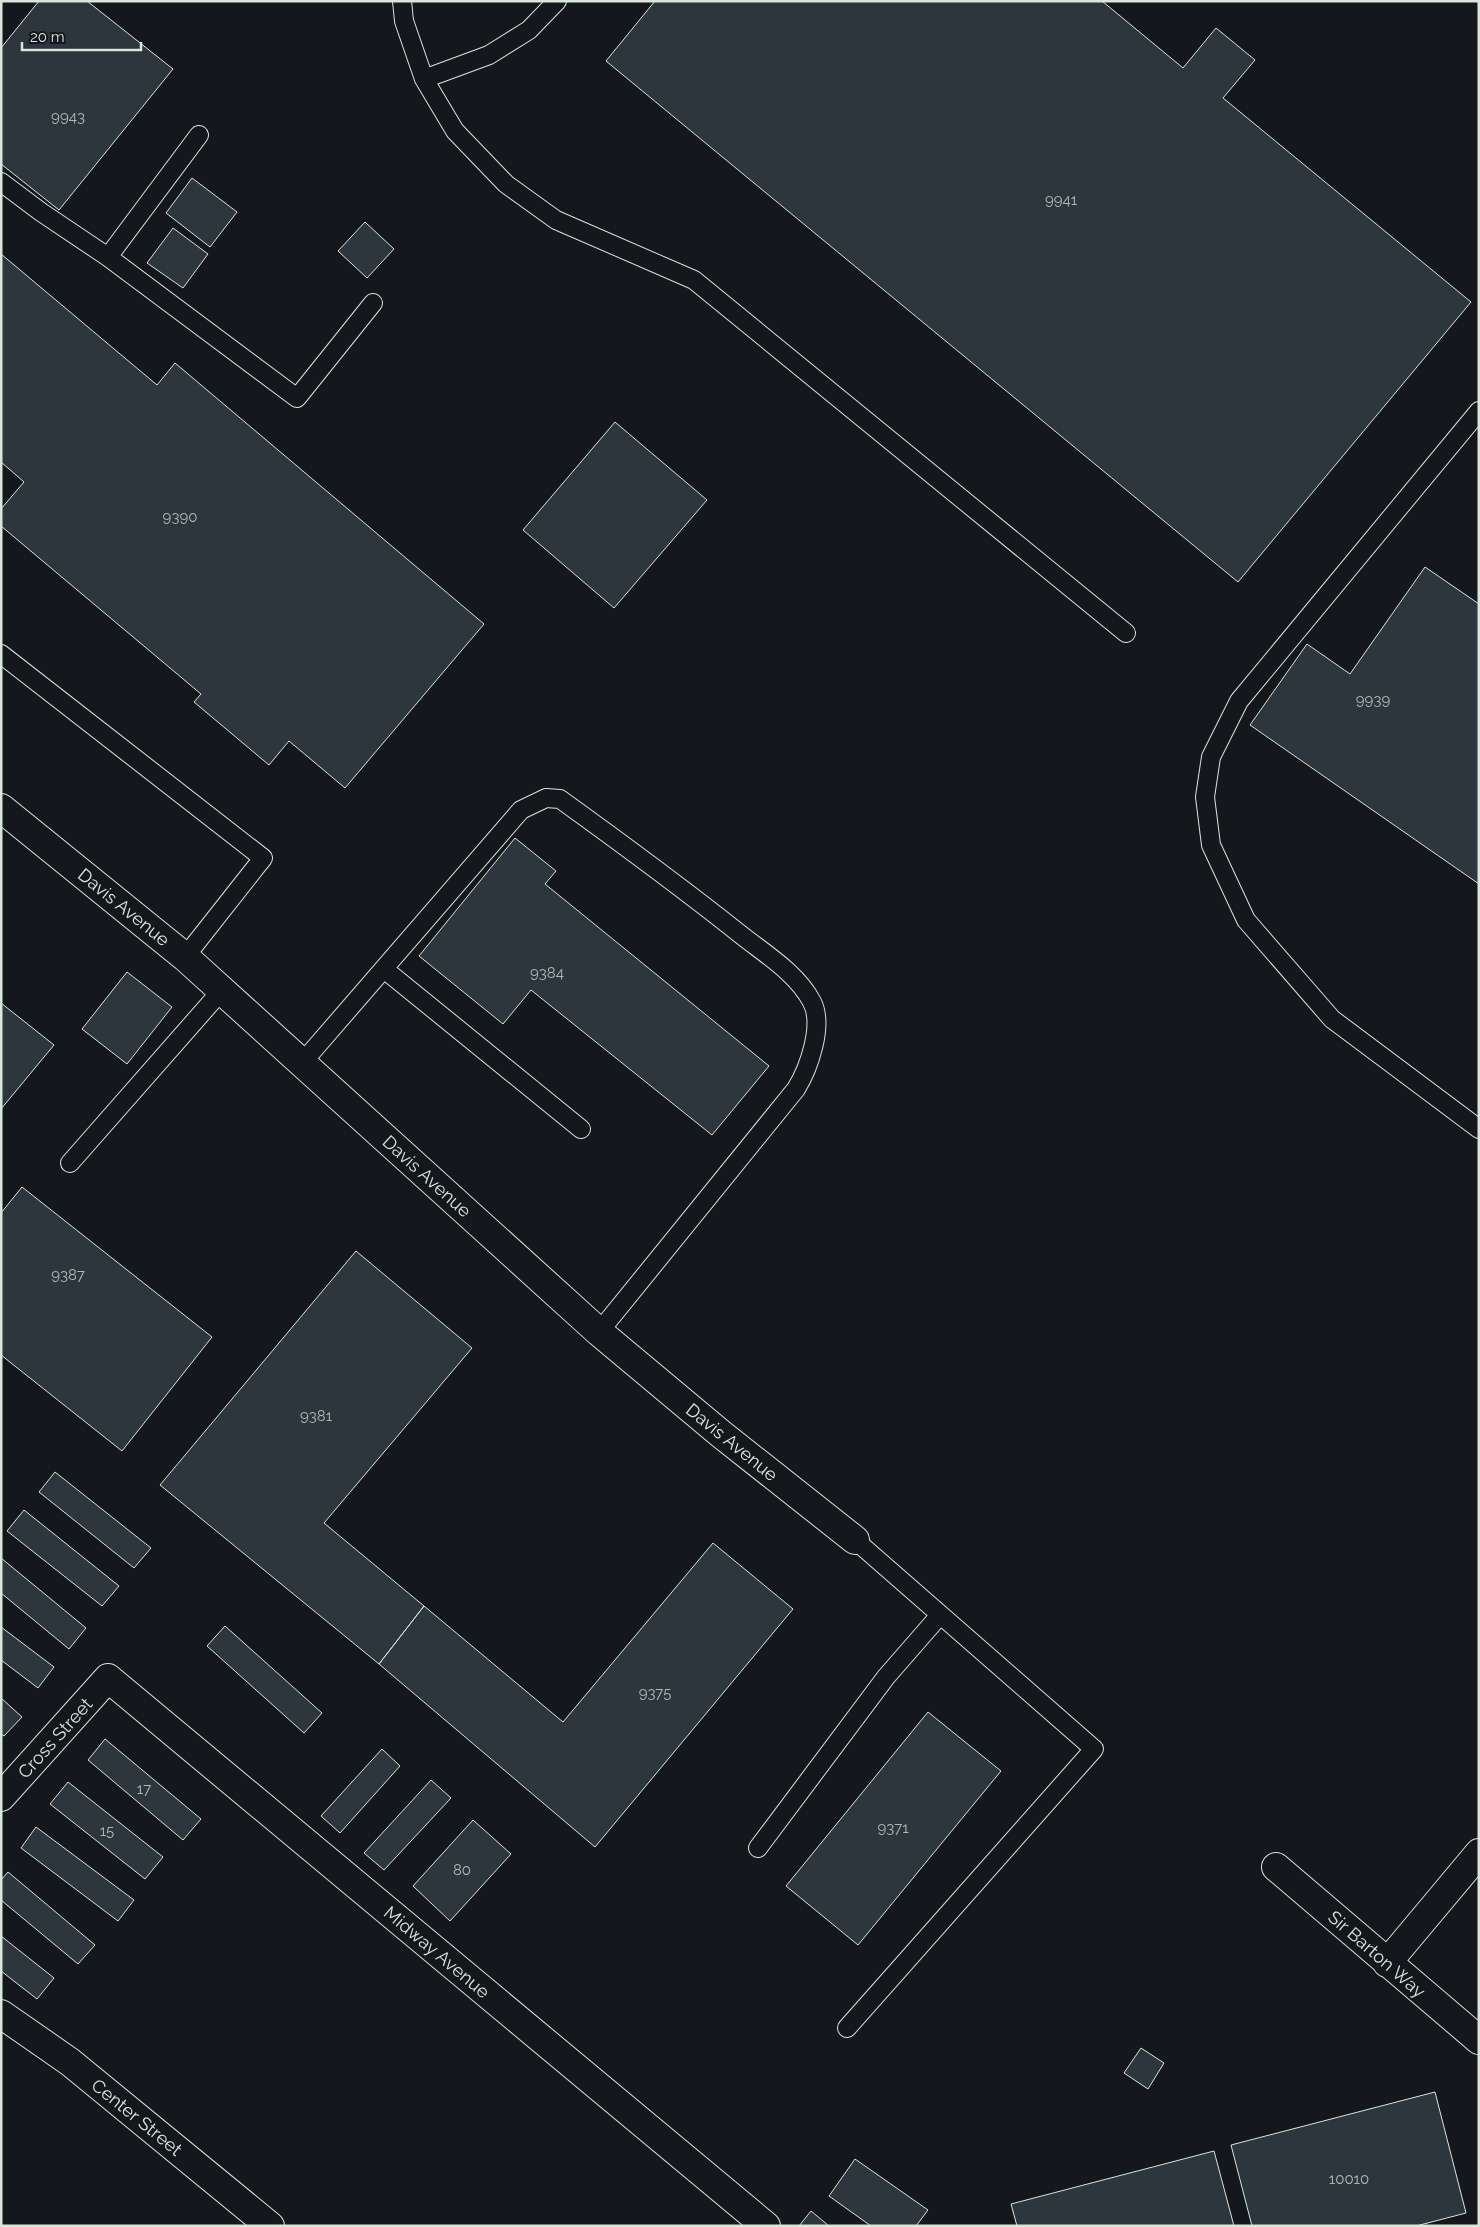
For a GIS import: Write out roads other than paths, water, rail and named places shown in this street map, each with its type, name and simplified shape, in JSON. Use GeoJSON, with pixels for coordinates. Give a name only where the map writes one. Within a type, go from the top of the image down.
{"type":"FeatureCollection","features":[{"type":"Feature","properties":{"kind":"street","name":"Davis Avenue"},"geometry":{"type":"LineString","coordinates":[[1,808],[185,957],[599,1332],[721,1434],[855,1540]]}},
{"type":"Feature","properties":{"kind":"street","name":"Cross Street"},"geometry":{"type":"LineString","coordinates":[[1,1797],[108,1678]]}},
{"type":"Feature","properties":{"kind":"street","name":"Midway Avenue"},"geometry":{"type":"LineString","coordinates":[[108,1678],[766,2226]]}},
{"type":"Feature","properties":{"kind":"street"},"geometry":{"type":"LineString","coordinates":[[1387,1963],[1479,1853]]}},
{"type":"Feature","properties":{"kind":"street","name":"Sir Barton Way"},"geometry":{"type":"LineString","coordinates":[[1276,1867],[1479,2040]]}},
{"type":"Feature","properties":{"kind":"street","name":"Center Street"},"geometry":{"type":"LineString","coordinates":[[1,2014],[70,2062],[270,2226]]}},
{"type":"Feature","properties":{"kind":"lane"},"geometry":{"type":"LineString","coordinates":[[402,1],[404,21],[424,78],[455,131],[506,184],[556,220],[694,280],[1126,633]]}},
{"type":"Feature","properties":{"kind":"lane"},"geometry":{"type":"LineString","coordinates":[[424,78],[489,55],[529,30],[557,1]]}},
{"type":"Feature","properties":{"kind":"lane"},"geometry":{"type":"LineString","coordinates":[[108,257],[199,136]]}},
{"type":"Feature","properties":{"kind":"lane"},"geometry":{"type":"LineString","coordinates":[[1,182],[41,212],[108,257],[297,398],[373,303]]}},
{"type":"Feature","properties":{"kind":"lane"},"geometry":{"type":"LineString","coordinates":[[1479,411],[1239,701],[1211,757],[1204,797],[1211,845],[1246,920],[1332,1020],[1479,1129]]}},
{"type":"Feature","properties":{"kind":"lane"},"geometry":{"type":"LineString","coordinates":[[1,654],[263,858],[185,957]]}},
{"type":"Feature","properties":{"kind":"lane"},"geometry":{"type":"LineString","coordinates":[[302,1062],[521,810],[546,798],[560,799],[655,866],[794,978],[812,1003],[816,1026],[814,1047],[805,1074],[796,1089],[599,1332]]}},
{"type":"Feature","properties":{"kind":"lane"},"geometry":{"type":"LineString","coordinates":[[384,968],[581,1129]]}},
{"type":"Feature","properties":{"kind":"lane"},"geometry":{"type":"LineString","coordinates":[[70,1163],[222,990]]}},
{"type":"Feature","properties":{"kind":"lane"},"geometry":{"type":"LineString","coordinates":[[847,2028],[1094,1749],[855,1540]]}},
{"type":"Feature","properties":{"kind":"lane"},"geometry":{"type":"LineString","coordinates":[[758,1848],[886,1677],[940,1615]]}}]}
